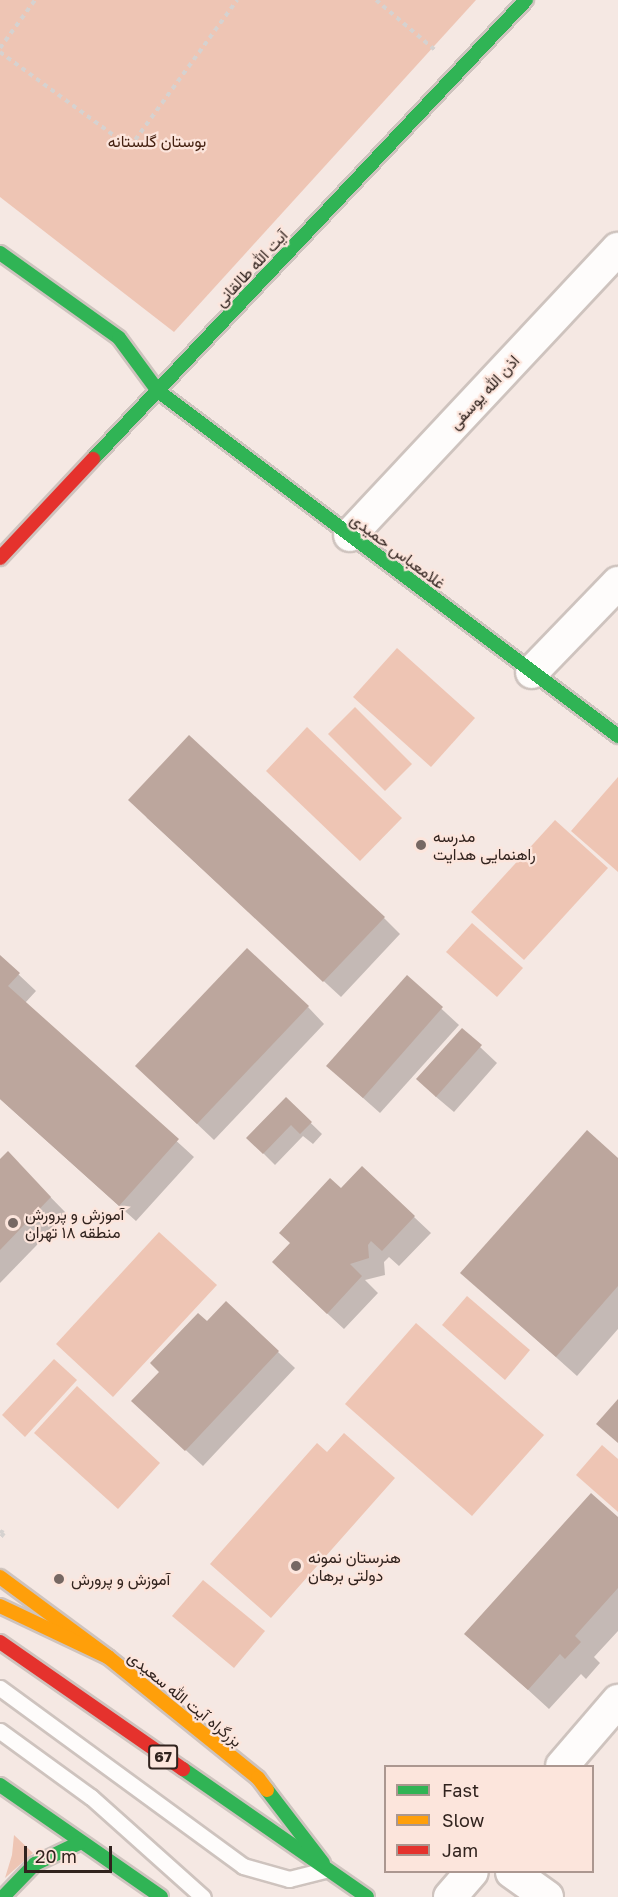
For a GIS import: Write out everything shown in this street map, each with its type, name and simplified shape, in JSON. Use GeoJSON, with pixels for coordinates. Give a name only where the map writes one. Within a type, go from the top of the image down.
{"type":"FeatureCollection","features":[{"type":"Feature","properties":{"kind":"main road","name":"آیت الله طالقانی"},"geometry":{"type":"LineString","coordinates":[[0,558],[526,0]]}},
{"type":"Feature","properties":{"kind":"main road","name":"غلامعباس حمیدی"},"geometry":{"type":"LineString","coordinates":[[0,253],[119,339],[158,391],[618,736]]}},
{"type":"Feature","properties":{"kind":"main road","name":"بزرگراه آیت الله سعیدی"},"geometry":{"type":"LineString","coordinates":[[0,1577],[108,1657],[258,1778],[328,1869]]}},
{"type":"Feature","properties":{"kind":"main road"},"geometry":{"type":"LineString","coordinates":[[0,1606],[108,1657]]}},
{"type":"Feature","properties":{"kind":"main road","name":"بزرگراه آیت الله سعیدی"},"geometry":{"type":"LineString","coordinates":[[0,1642],[367,1897]]}},
{"type":"Feature","properties":{"kind":"main road"},"geometry":{"type":"LineString","coordinates":[[0,1785],[79,1843],[160,1897]]}},
{"type":"Feature","properties":{"kind":"main road"},"geometry":{"type":"LineString","coordinates":[[3,1892],[35,1864],[79,1843]]}},
{"type":"Feature","properties":{"kind":"street","name":"اذن الله یوسفی"},"geometry":{"type":"LineString","coordinates":[[350,536],[618,249]]}},
{"type":"Feature","properties":{"kind":"street"},"geometry":{"type":"LineString","coordinates":[[532,672],[618,583]]}},
{"type":"Feature","properties":{"kind":"street"},"geometry":{"type":"LineString","coordinates":[[564,1765],[618,1701]]}},
{"type":"Feature","properties":{"kind":"street"},"geometry":{"type":"LineString","coordinates":[[450,1897],[471,1873]]}},
{"type":"Feature","properties":{"kind":"street"},"geometry":{"type":"LineString","coordinates":[[513,1873],[547,1897]]}},
{"type":"Feature","properties":{"kind":"lane"},"geometry":{"type":"LineString","coordinates":[[0,1688],[243,1866],[289,1879],[328,1869]]}},
{"type":"Feature","properties":{"kind":"lane"},"geometry":{"type":"LineString","coordinates":[[0,1731],[91,1797],[203,1897]]}},
{"type":"Feature","properties":{"kind":"path"},"geometry":{"type":"LineString","coordinates":[[0,48],[35,0]]}},
{"type":"Feature","properties":{"kind":"path"},"geometry":{"type":"LineString","coordinates":[[0,52],[130,147],[237,0]]}},
{"type":"Feature","properties":{"kind":"path"},"geometry":{"type":"LineString","coordinates":[[376,0],[459,72]]}},
{"type":"Feature","properties":{"kind":"path"},"geometry":{"type":"LineString","coordinates":[[0,1538],[2,1532]]}},
{"type":"Feature","properties":{"kind":"green space","name":"بوستان گلستانه"},"geometry":{"type":"Polygon","coordinates":[[[0,0],[476,0],[174,332],[0,197],[0,0]]]}},
{"type":"Feature","properties":{"kind":"green space"},"geometry":{"type":"Polygon","coordinates":[[[397,648],[475,718],[431,767],[353,697],[397,648]]]}},
{"type":"Feature","properties":{"kind":"green space"},"geometry":{"type":"Polygon","coordinates":[[[355,707],[412,764],[385,791],[328,734],[355,707]]]}},
{"type":"Feature","properties":{"kind":"green space"},"geometry":{"type":"Polygon","coordinates":[[[307,727],[402,818],[360,861],[266,771],[307,727]]]}},
{"type":"Feature","properties":{"kind":"green space"},"geometry":{"type":"Polygon","coordinates":[[[618,777],[618,872],[571,831],[618,777]]]}},
{"type":"Feature","properties":{"kind":"green space"},"geometry":{"type":"Polygon","coordinates":[[[555,820],[608,868],[524,960],[471,912],[555,820]]]}},
{"type":"Feature","properties":{"kind":"green space"},"geometry":{"type":"Polygon","coordinates":[[[472,923],[523,968],[497,997],[446,952],[472,923]]]}},
{"type":"Feature","properties":{"kind":"green space"},"geometry":{"type":"Polygon","coordinates":[[[159,1232],[217,1285],[113,1397],[56,1344],[159,1232]]]}},
{"type":"Feature","properties":{"kind":"green space"},"geometry":{"type":"Polygon","coordinates":[[[467,1296],[530,1350],[505,1380],[442,1325],[467,1296]]]}},
{"type":"Feature","properties":{"kind":"green space"},"geometry":{"type":"Polygon","coordinates":[[[416,1323],[544,1435],[472,1516],[345,1404],[416,1323]]]}},
{"type":"Feature","properties":{"kind":"green space"},"geometry":{"type":"Polygon","coordinates":[[[54,1359],[77,1380],[25,1437],[2,1415],[54,1359]]]}},
{"type":"Feature","properties":{"kind":"green space"},"geometry":{"type":"Polygon","coordinates":[[[77,1386],[160,1463],[118,1509],[34,1433],[77,1386]]]}},
{"type":"Feature","properties":{"kind":"green space"},"geometry":{"type":"Polygon","coordinates":[[[344,1433],[395,1478],[271,1618],[210,1564],[317,1443],[327,1452],[344,1433]]]}},
{"type":"Feature","properties":{"kind":"green space"},"geometry":{"type":"Polygon","coordinates":[[[602,1445],[618,1459],[618,1512],[576,1475],[602,1445]]]}},
{"type":"Feature","properties":{"kind":"green space"},"geometry":{"type":"Polygon","coordinates":[[[203,1580],[265,1631],[234,1668],[172,1616],[203,1580]]]}},
{"type":"Feature","properties":{"kind":"green space"},"geometry":{"type":"Polygon","coordinates":[[[14,1835],[33,1853],[5,1878],[12,1855],[14,1835]]]}},
{"type":"Feature","properties":{"kind":"building"},"geometry":{"type":"Polygon","coordinates":[[[189,735],[385,917],[323,982],[128,800],[189,735]]]}},
{"type":"Feature","properties":{"kind":"building"},"geometry":{"type":"Polygon","coordinates":[[[247,948],[309,1006],[197,1124],[135,1066],[247,948]]]}},
{"type":"Feature","properties":{"kind":"building"},"geometry":{"type":"Polygon","coordinates":[[[0,955],[20,973],[8,986],[179,1139],[119,1206],[0,1099],[0,955]]]}},
{"type":"Feature","properties":{"kind":"building"},"geometry":{"type":"Polygon","coordinates":[[[407,975],[443,1007],[363,1098],[326,1066],[407,975]]]}},
{"type":"Feature","properties":{"kind":"building"},"geometry":{"type":"Polygon","coordinates":[[[462,1028],[482,1045],[436,1097],[416,1079],[462,1028]]]}},
{"type":"Feature","properties":{"kind":"building"},"geometry":{"type":"Polygon","coordinates":[[[286,1097],[312,1122],[300,1134],[291,1125],[263,1154],[246,1138],[286,1097]]]}},
{"type":"Feature","properties":{"kind":"building"},"geometry":{"type":"Polygon","coordinates":[[[587,1130],[618,1158],[618,1286],[556,1357],[460,1273],[587,1130]]]}},
{"type":"Feature","properties":{"kind":"building","name":"آموزش و پرورش منطقه ۱۸ تهران"},"geometry":{"type":"Polygon","coordinates":[[[8,1151],[51,1197],[0,1250],[0,1159],[8,1151]]]}},
{"type":"Feature","properties":{"kind":"building"},"geometry":{"type":"Polygon","coordinates":[[[362,1166],[415,1216],[382,1251],[371,1241],[368,1245],[369,1258],[350,1264],[362,1276],[327,1314],[272,1262],[290,1243],[279,1233],[330,1178],[341,1188],[362,1166]]]}},
{"type":"Feature","properties":{"kind":"building"},"geometry":{"type":"Polygon","coordinates":[[[226,1301],[279,1351],[185,1451],[131,1401],[159,1372],[150,1363],[198,1313],[207,1321],[226,1301]]]}},
{"type":"Feature","properties":{"kind":"building"},"geometry":{"type":"Polygon","coordinates":[[[618,1399],[618,1443],[596,1424],[618,1399]]]}},
{"type":"Feature","properties":{"kind":"building"},"geometry":{"type":"Polygon","coordinates":[[[591,1493],[618,1517],[618,1588],[575,1636],[581,1642],[565,1659],[560,1654],[528,1690],[464,1634],[591,1493]]]}},
{"type":"Feature","properties":{"kind":"traffic: fast"},"geometry":{"type":"LineString","coordinates":[[93,459],[526,0]]}},
{"type":"Feature","properties":{"kind":"traffic: fast"},"geometry":{"type":"LineString","coordinates":[[0,253],[119,338],[158,391],[618,736]]}},
{"type":"Feature","properties":{"kind":"traffic: fast"},"geometry":{"type":"LineString","coordinates":[[183,1769],[367,1897]]}},
{"type":"Feature","properties":{"kind":"traffic: fast"},"geometry":{"type":"LineString","coordinates":[[0,1785],[161,1897]]}},
{"type":"Feature","properties":{"kind":"traffic: fast"},"geometry":{"type":"LineString","coordinates":[[267,1790],[323,1863]]}},
{"type":"Feature","properties":{"kind":"traffic: fast"},"geometry":{"type":"LineString","coordinates":[[3,1897],[35,1864],[79,1843]]}},
{"type":"Feature","properties":{"kind":"traffic: slow"},"geometry":{"type":"LineString","coordinates":[[0,1577],[108,1657],[258,1778],[267,1790]]}},
{"type":"Feature","properties":{"kind":"traffic: slow"},"geometry":{"type":"LineString","coordinates":[[0,1606],[108,1657]]}},
{"type":"Feature","properties":{"kind":"traffic: jam"},"geometry":{"type":"LineString","coordinates":[[0,558],[93,459]]}},
{"type":"Feature","properties":{"kind":"traffic: jam"},"geometry":{"type":"LineString","coordinates":[[0,1642],[183,1769]]}},
{"type":"Feature","properties":{"kind":"place","name":"مدرسه راهنمایی هدایت"},"geometry":{"type":"Point","coordinates":[421,845]}},
{"type":"Feature","properties":{"kind":"place","name":"آموزش و پرورش منطقه ۱۸ تهران"},"geometry":{"type":"Point","coordinates":[13,1223]}},
{"type":"Feature","properties":{"kind":"place","name":"هنرستان نمونه دولتی برهان"},"geometry":{"type":"Point","coordinates":[296,1566]}},
{"type":"Feature","properties":{"kind":"place","name":"آموزش و پرورش"},"geometry":{"type":"Point","coordinates":[59,1579]}}]}
